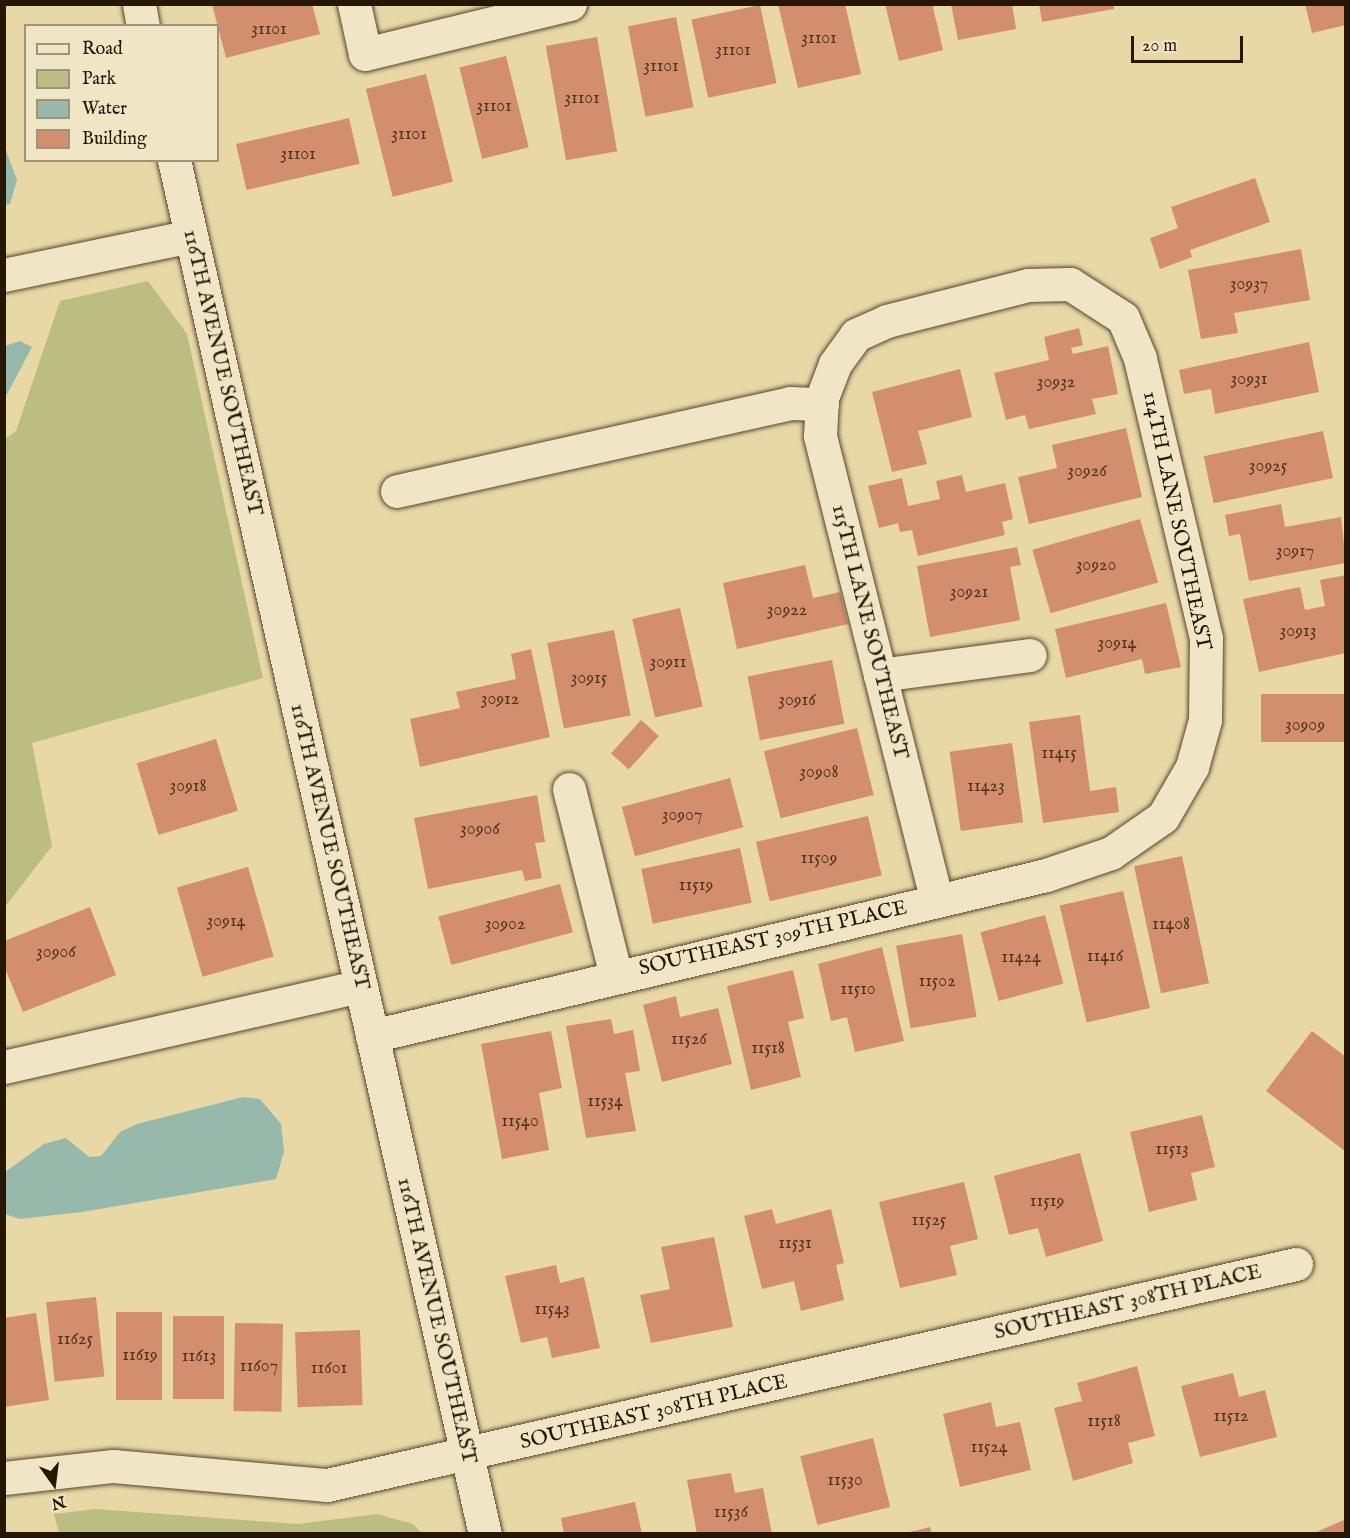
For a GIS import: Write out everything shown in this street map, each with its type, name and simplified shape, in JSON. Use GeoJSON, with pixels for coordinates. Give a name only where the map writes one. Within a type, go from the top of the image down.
{"type":"FeatureCollection","features":[{"type":"Feature","properties":{"kind":"street"},"geometry":{"type":"LineString","coordinates":[[139,4],[143,24]]}},
{"type":"Feature","properties":{"kind":"street"},"geometry":{"type":"LineString","coordinates":[[354,4],[365,54],[570,4]]}},
{"type":"Feature","properties":{"kind":"street","name":"116TH AVENUE SOUTHEAST"},"geometry":{"type":"LineString","coordinates":[[174,162],[484,1533]]}},
{"type":"Feature","properties":{"kind":"street"},"geometry":{"type":"LineString","coordinates":[[4,275],[191,236]]}},
{"type":"Feature","properties":{"kind":"street","name":"115TH LANE SOUTHEAST"},"geometry":{"type":"LineString","coordinates":[[936,899],[820,436],[822,404],[835,364],[856,335],[887,321],[1028,285],[1070,285]]}},
{"type":"Feature","properties":{"kind":"street","name":"114TH LANE SOUTHEAST"},"geometry":{"type":"LineString","coordinates":[[1070,285],[1123,318],[1140,358],[1206,638],[1205,720],[1192,767],[1163,817]]}},
{"type":"Feature","properties":{"kind":"street"},"geometry":{"type":"LineString","coordinates":[[397,491],[790,403],[822,404]]}},
{"type":"Feature","properties":{"kind":"street"},"geometry":{"type":"LineString","coordinates":[[879,675],[1030,655]]}},
{"type":"Feature","properties":{"kind":"street"},"geometry":{"type":"LineString","coordinates":[[569,789],[616,976]]}},
{"type":"Feature","properties":{"kind":"street","name":"SOUTHEAST 309TH PLACE"},"geometry":{"type":"LineString","coordinates":[[372,1036],[936,899],[1046,875],[1111,853],[1163,817]]}},
{"type":"Feature","properties":{"kind":"street"},"geometry":{"type":"LineString","coordinates":[[4,1067],[361,986]]}},
{"type":"Feature","properties":{"kind":"street","name":"SOUTHEAST 308TH PLACE"},"geometry":{"type":"LineString","coordinates":[[4,1478],[113,1466],[327,1485],[467,1456],[1296,1264]]}},
{"type":"Feature","properties":{"kind":"green space"},"geometry":{"type":"Polygon","coordinates":[[[148,281],[187,334],[263,678],[32,743],[52,846],[5,907],[5,439],[16,431],[60,301],[148,281]]]}},
{"type":"Feature","properties":{"kind":"green space"},"geometry":{"type":"Polygon","coordinates":[[[96,1509],[298,1524],[377,1514],[413,1524],[422,1533],[59,1533],[54,1514],[96,1509]]]}},
{"type":"Feature","properties":{"kind":"water"},"geometry":{"type":"Polygon","coordinates":[[[4,145],[17,180],[10,204],[5,205],[4,145]]]}},
{"type":"Feature","properties":{"kind":"water"},"geometry":{"type":"Polygon","coordinates":[[[20,341],[32,347],[5,398],[5,346],[20,341]]]}},
{"type":"Feature","properties":{"kind":"water"},"geometry":{"type":"Polygon","coordinates":[[[243,1097],[260,1099],[281,1124],[284,1152],[276,1179],[82,1212],[20,1219],[5,1214],[5,1172],[44,1144],[66,1138],[89,1157],[101,1156],[120,1132],[137,1124],[243,1097]]]}},
{"type":"Feature","properties":{"kind":"building"},"geometry":{"type":"Polygon","coordinates":[[[212,4],[312,4],[320,34],[226,58],[212,4]]]}},
{"type":"Feature","properties":{"kind":"building"},"geometry":{"type":"Polygon","coordinates":[[[778,4],[845,4],[861,74],[798,88],[778,4]]]}},
{"type":"Feature","properties":{"kind":"building"},"geometry":{"type":"Polygon","coordinates":[[[885,4],[939,4],[933,7],[943,50],[899,61],[885,4]]]}},
{"type":"Feature","properties":{"kind":"building"},"geometry":{"type":"Polygon","coordinates":[[[951,4],[1012,4],[1016,29],[958,40],[951,4]]]}},
{"type":"Feature","properties":{"kind":"building"},"geometry":{"type":"Polygon","coordinates":[[[1039,4],[1114,4],[1114,9],[1042,22],[1039,4]]]}},
{"type":"Feature","properties":{"kind":"building"},"geometry":{"type":"Polygon","coordinates":[[[1305,4],[1346,4],[1346,25],[1312,33],[1305,4]]]}},
{"type":"Feature","properties":{"kind":"building"},"geometry":{"type":"Polygon","coordinates":[[[760,5],[777,83],[708,98],[692,20],[760,5]]]}},
{"type":"Feature","properties":{"kind":"building"},"geometry":{"type":"Polygon","coordinates":[[[676,17],[694,107],[645,117],[628,26],[676,17]]]}},
{"type":"Feature","properties":{"kind":"building"},"geometry":{"type":"Polygon","coordinates":[[[597,37],[617,151],[566,160],[546,46],[597,37]]]}},
{"type":"Feature","properties":{"kind":"building"},"geometry":{"type":"Polygon","coordinates":[[[506,56],[529,147],[482,159],[459,68],[506,56]]]}},
{"type":"Feature","properties":{"kind":"building"},"geometry":{"type":"Polygon","coordinates":[[[426,74],[453,182],[393,197],[366,89],[426,74]]]}},
{"type":"Feature","properties":{"kind":"building"},"geometry":{"type":"Polygon","coordinates":[[[349,118],[360,164],[247,190],[236,144],[349,118]]]}},
{"type":"Feature","properties":{"kind":"building"},"geometry":{"type":"Polygon","coordinates":[[[1255,178],[1270,222],[1190,250],[1192,257],[1160,269],[1150,238],[1178,228],[1171,207],[1255,178]]]}},
{"type":"Feature","properties":{"kind":"building"},"geometry":{"type":"Polygon","coordinates":[[[1301,249],[1310,300],[1234,313],[1238,333],[1201,339],[1188,270],[1301,249]]]}},
{"type":"Feature","properties":{"kind":"building"},"geometry":{"type":"Polygon","coordinates":[[[1079,328],[1083,345],[1071,348],[1073,354],[1108,346],[1118,394],[1092,399],[1096,414],[1029,429],[1025,415],[1006,420],[994,373],[1049,360],[1044,337],[1079,328]]]}},
{"type":"Feature","properties":{"kind":"building"},"geometry":{"type":"Polygon","coordinates":[[[1309,342],[1319,392],[1215,414],[1211,389],[1184,394],[1179,370],[1309,342]]]}},
{"type":"Feature","properties":{"kind":"building"},"geometry":{"type":"Polygon","coordinates":[[[960,369],[972,417],[918,431],[927,464],[892,472],[872,392],[960,369]]]}},
{"type":"Feature","properties":{"kind":"building"},"geometry":{"type":"Polygon","coordinates":[[[1126,428],[1142,497],[1029,524],[1018,477],[1057,468],[1052,445],[1126,428]]]}},
{"type":"Feature","properties":{"kind":"building"},"geometry":{"type":"Polygon","coordinates":[[[1323,431],[1333,478],[1214,503],[1204,456],[1323,431]]]}},
{"type":"Feature","properties":{"kind":"building"},"geometry":{"type":"Polygon","coordinates":[[[962,475],[966,492],[1005,483],[1013,519],[1002,522],[1005,535],[918,556],[912,530],[900,532],[898,523],[879,528],[868,486],[902,478],[908,506],[940,499],[936,481],[962,475]]]}},
{"type":"Feature","properties":{"kind":"building"},"geometry":{"type":"Polygon","coordinates":[[[1281,504],[1285,527],[1341,517],[1346,563],[1249,581],[1240,534],[1229,536],[1225,515],[1281,504]]]}},
{"type":"Feature","properties":{"kind":"building"},"geometry":{"type":"Polygon","coordinates":[[[1140,519],[1158,582],[1051,613],[1032,550],[1140,519]]]}},
{"type":"Feature","properties":{"kind":"building"},"geometry":{"type":"Polygon","coordinates":[[[1017,547],[1021,565],[1010,567],[1020,620],[930,637],[917,566],[1017,547]]]}},
{"type":"Feature","properties":{"kind":"building"},"geometry":{"type":"Polygon","coordinates":[[[805,565],[813,598],[840,592],[848,624],[737,649],[723,583],[805,565]]]}},
{"type":"Feature","properties":{"kind":"building"},"geometry":{"type":"Polygon","coordinates":[[[1346,575],[1346,653],[1259,672],[1243,599],[1300,587],[1305,610],[1325,606],[1320,580],[1346,575]]]}},
{"type":"Feature","properties":{"kind":"building"},"geometry":{"type":"Polygon","coordinates":[[[1166,603],[1181,667],[1145,674],[1142,659],[1066,678],[1055,629],[1166,603]]]}},
{"type":"Feature","properties":{"kind":"building"},"geometry":{"type":"Polygon","coordinates":[[[680,608],[703,706],[655,717],[632,619],[680,608]]]}},
{"type":"Feature","properties":{"kind":"building"},"geometry":{"type":"Polygon","coordinates":[[[614,630],[631,715],[564,728],[547,643],[614,630]]]}},
{"type":"Feature","properties":{"kind":"building"},"geometry":{"type":"Polygon","coordinates":[[[531,649],[550,737],[420,767],[410,719],[460,708],[456,692],[516,679],[511,654],[531,649]]]}},
{"type":"Feature","properties":{"kind":"building"},"geometry":{"type":"Polygon","coordinates":[[[832,660],[844,724],[760,740],[748,676],[832,660]]]}},
{"type":"Feature","properties":{"kind":"building"},"geometry":{"type":"Polygon","coordinates":[[[1261,694],[1346,694],[1346,742],[1261,742],[1261,694]]]}},
{"type":"Feature","properties":{"kind":"building"},"geometry":{"type":"Polygon","coordinates":[[[1080,715],[1090,791],[1116,787],[1119,812],[1043,823],[1029,722],[1080,715]]]}},
{"type":"Feature","properties":{"kind":"building"},"geometry":{"type":"Polygon","coordinates":[[[641,720],[659,736],[629,770],[611,753],[641,720]]]}},
{"type":"Feature","properties":{"kind":"building"},"geometry":{"type":"Polygon","coordinates":[[[857,728],[874,795],[781,818],[764,751],[857,728]]]}},
{"type":"Feature","properties":{"kind":"building"},"geometry":{"type":"Polygon","coordinates":[[[216,739],[238,811],[159,835],[137,763],[216,739]]]}},
{"type":"Feature","properties":{"kind":"building"},"geometry":{"type":"Polygon","coordinates":[[[1012,743],[1023,822],[961,831],[950,752],[1012,743]]]}},
{"type":"Feature","properties":{"kind":"building"},"geometry":{"type":"Polygon","coordinates":[[[730,778],[743,827],[635,856],[622,807],[730,778]]]}},
{"type":"Feature","properties":{"kind":"building"},"geometry":{"type":"Polygon","coordinates":[[[537,795],[545,842],[535,843],[542,878],[525,881],[522,870],[428,889],[414,818],[537,795]]]}},
{"type":"Feature","properties":{"kind":"building"},"geometry":{"type":"Polygon","coordinates":[[[868,816],[882,875],[770,901],[756,842],[868,816]]]}},
{"type":"Feature","properties":{"kind":"building"},"geometry":{"type":"Polygon","coordinates":[[[740,848],[752,903],[653,924],[641,869],[740,848]]]}},
{"type":"Feature","properties":{"kind":"building"},"geometry":{"type":"Polygon","coordinates":[[[1182,856],[1209,983],[1161,993],[1134,866],[1182,856]]]}},
{"type":"Feature","properties":{"kind":"building"},"geometry":{"type":"Polygon","coordinates":[[[248,867],[274,956],[203,977],[177,887],[248,867]]]}},
{"type":"Feature","properties":{"kind":"building"},"geometry":{"type":"Polygon","coordinates":[[[560,884],[573,932],[451,965],[438,917],[560,884]]]}},
{"type":"Feature","properties":{"kind":"building"},"geometry":{"type":"Polygon","coordinates":[[[1123,891],[1150,1008],[1087,1023],[1060,906],[1123,891]]]}},
{"type":"Feature","properties":{"kind":"building"},"geometry":{"type":"Polygon","coordinates":[[[90,907],[116,975],[23,1012],[4,966],[4,941],[90,907]]]}},
{"type":"Feature","properties":{"kind":"building"},"geometry":{"type":"Polygon","coordinates":[[[1045,915],[1063,984],[999,1001],[980,932],[1045,915]]]}},
{"type":"Feature","properties":{"kind":"building"},"geometry":{"type":"Polygon","coordinates":[[[962,934],[977,1017],[911,1028],[896,946],[962,934]]]}},
{"type":"Feature","properties":{"kind":"building"},"geometry":{"type":"Polygon","coordinates":[[[882,947],[904,1041],[855,1052],[847,1017],[831,1021],[818,964],[882,947]]]}},
{"type":"Feature","properties":{"kind":"building"},"geometry":{"type":"Polygon","coordinates":[[[793,970],[804,1018],[788,1022],[801,1077],[751,1090],[727,986],[793,970]]]}},
{"type":"Feature","properties":{"kind":"building"},"geometry":{"type":"Polygon","coordinates":[[[676,996],[680,1017],[718,1008],[732,1064],[662,1082],[643,1005],[676,996]]]}},
{"type":"Feature","properties":{"kind":"building"},"geometry":{"type":"Polygon","coordinates":[[[611,1019],[614,1034],[633,1030],[640,1071],[625,1073],[636,1131],[586,1138],[566,1026],[611,1019]]]}},
{"type":"Feature","properties":{"kind":"building"},"geometry":{"type":"Polygon","coordinates":[[[551,1031],[562,1088],[539,1093],[549,1150],[502,1159],[481,1044],[551,1031]]]}},
{"type":"Feature","properties":{"kind":"building"},"geometry":{"type":"Polygon","coordinates":[[[1312,1031],[1346,1057],[1346,1152],[1266,1091],[1312,1031]]]}},
{"type":"Feature","properties":{"kind":"building"},"geometry":{"type":"Polygon","coordinates":[[[1202,1115],[1215,1167],[1191,1173],[1197,1200],[1149,1212],[1130,1132],[1202,1115]]]}},
{"type":"Feature","properties":{"kind":"building"},"geometry":{"type":"Polygon","coordinates":[[[1080,1153],[1103,1241],[1046,1257],[1038,1228],[1009,1235],[994,1176],[1080,1153]]]}},
{"type":"Feature","properties":{"kind":"building"},"geometry":{"type":"Polygon","coordinates":[[[964,1182],[978,1239],[950,1246],[957,1275],[900,1288],[879,1202],[964,1182]]]}},
{"type":"Feature","properties":{"kind":"building"},"geometry":{"type":"Polygon","coordinates":[[[772,1209],[776,1224],[831,1209],[844,1263],[836,1265],[844,1300],[801,1311],[794,1281],[762,1289],[744,1216],[772,1209]]]}},
{"type":"Feature","properties":{"kind":"building"},"geometry":{"type":"Polygon","coordinates":[[[714,1237],[733,1327],[651,1343],[640,1295],[670,1289],[661,1247],[714,1237]]]}},
{"type":"Feature","properties":{"kind":"building"},"geometry":{"type":"Polygon","coordinates":[[[556,1265],[560,1283],[584,1277],[600,1348],[552,1358],[547,1337],[521,1343],[505,1276],[556,1265]]]}},
{"type":"Feature","properties":{"kind":"building"},"geometry":{"type":"Polygon","coordinates":[[[96,1297],[104,1377],[55,1382],[46,1302],[96,1297]]]}},
{"type":"Feature","properties":{"kind":"building"},"geometry":{"type":"Polygon","coordinates":[[[116,1312],[162,1312],[162,1400],[116,1400],[116,1312]]]}},
{"type":"Feature","properties":{"kind":"building"},"geometry":{"type":"Polygon","coordinates":[[[36,1313],[49,1400],[4,1407],[4,1318],[36,1313]]]}},
{"type":"Feature","properties":{"kind":"building"},"geometry":{"type":"Polygon","coordinates":[[[173,1316],[224,1316],[224,1399],[173,1399],[173,1316]]]}},
{"type":"Feature","properties":{"kind":"building"},"geometry":{"type":"Polygon","coordinates":[[[235,1323],[283,1324],[281,1412],[233,1411],[235,1323]]]}},
{"type":"Feature","properties":{"kind":"building"},"geometry":{"type":"Polygon","coordinates":[[[360,1330],[363,1405],[298,1407],[295,1332],[360,1330]]]}},
{"type":"Feature","properties":{"kind":"building"},"geometry":{"type":"Polygon","coordinates":[[[1137,1366],[1155,1436],[1128,1443],[1133,1463],[1073,1481],[1054,1408],[1082,1401],[1077,1383],[1137,1366]]]}},
{"type":"Feature","properties":{"kind":"building"},"geometry":{"type":"Polygon","coordinates":[[[1233,1373],[1239,1397],[1265,1390],[1277,1437],[1200,1457],[1181,1386],[1233,1373]]]}},
{"type":"Feature","properties":{"kind":"building"},"geometry":{"type":"Polygon","coordinates":[[[991,1402],[996,1427],[1020,1422],[1031,1470],[960,1487],[943,1414],[991,1402]]]}},
{"type":"Feature","properties":{"kind":"building"},"geometry":{"type":"Polygon","coordinates":[[[873,1438],[890,1507],[817,1525],[800,1456],[873,1438]]]}},
{"type":"Feature","properties":{"kind":"building"},"geometry":{"type":"Polygon","coordinates":[[[731,1473],[735,1493],[763,1488],[772,1534],[697,1534],[687,1480],[731,1473]]]}},
{"type":"Feature","properties":{"kind":"building"},"geometry":{"type":"Polygon","coordinates":[[[635,1502],[642,1534],[564,1534],[561,1518],[635,1502]]]}},
{"type":"Feature","properties":{"kind":"building"},"geometry":{"type":"Polygon","coordinates":[[[1346,1519],[1346,1534],[1312,1534],[1346,1519]]]}},
{"type":"Feature","properties":{"kind":"building"},"geometry":{"type":"Polygon","coordinates":[[[930,1527],[932,1534],[906,1534],[906,1533],[930,1527]]]}}]}
